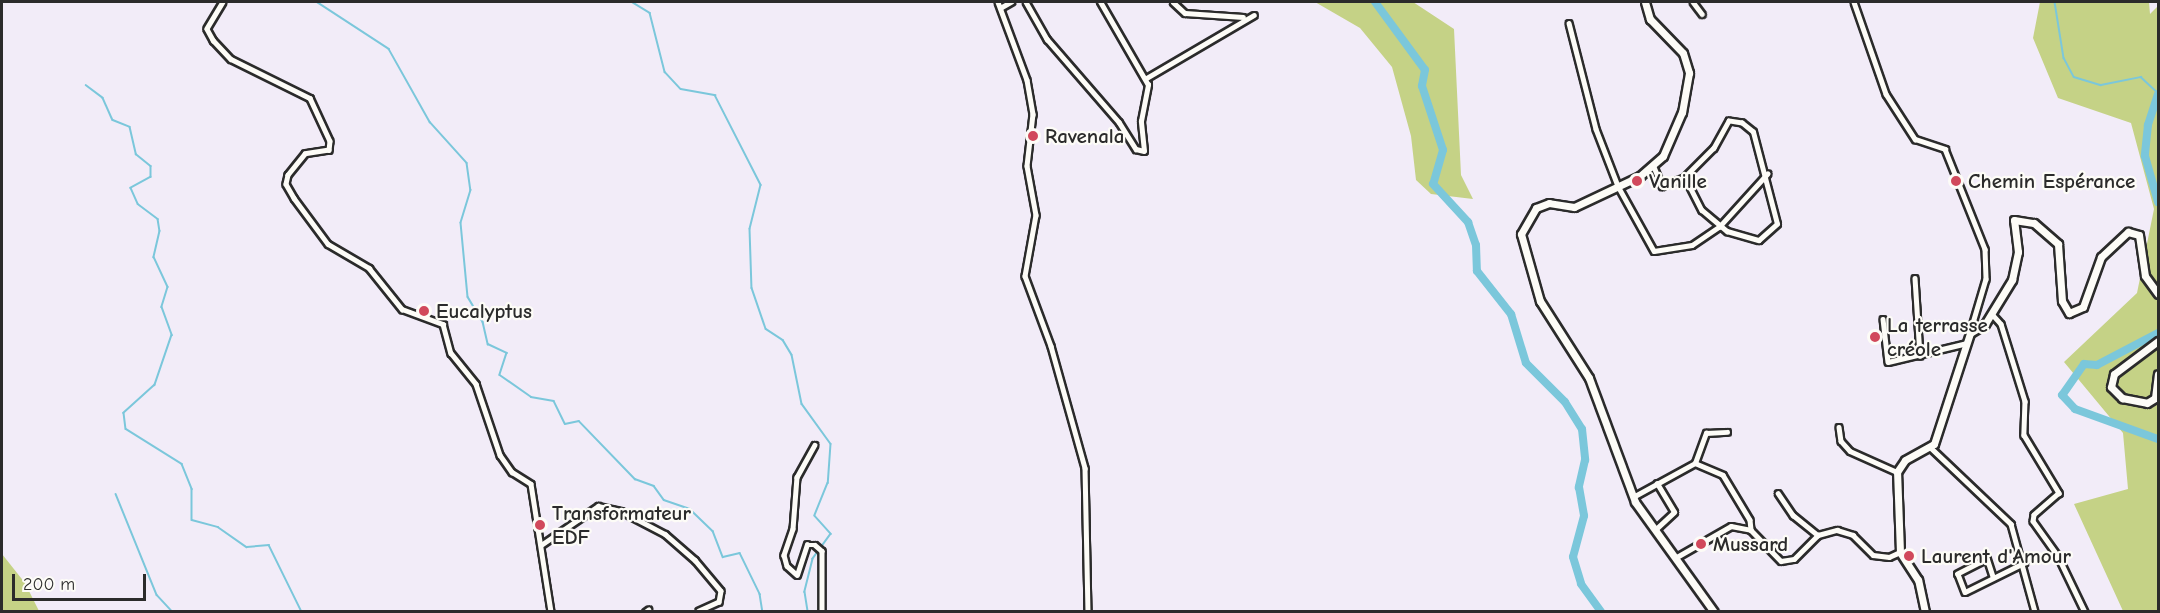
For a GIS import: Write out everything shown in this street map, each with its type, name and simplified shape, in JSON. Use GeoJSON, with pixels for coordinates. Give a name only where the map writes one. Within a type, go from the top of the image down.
{"type":"FeatureCollection","features":[{"type":"Feature","properties":{"kind":"street"},"geometry":{"type":"LineString","coordinates":[[223,2],[207,29],[213,40],[231,58],[310,98],[330,141],[329,150],[306,154],[299,160],[288,175],[288,188],[328,244],[369,268],[402,309],[432,318],[446,328],[451,353],[476,384],[501,455],[512,472],[531,484],[551,612]]}},
{"type":"Feature","properties":{"kind":"street"},"geometry":{"type":"LineString","coordinates":[[998,2],[1028,80],[1033,114],[1027,166],[1036,215],[1025,276],[1051,346],[1085,468],[1088,612]]}},
{"type":"Feature","properties":{"kind":"street"},"geometry":{"type":"LineString","coordinates":[[1000,8],[1011,2]]}},
{"type":"Feature","properties":{"kind":"street"},"geometry":{"type":"LineString","coordinates":[[1026,2],[1047,39],[1119,122],[1136,149],[1144,151],[1145,79],[1120,44],[1100,2]]}},
{"type":"Feature","properties":{"kind":"street"},"geometry":{"type":"LineString","coordinates":[[1173,2],[1185,13],[1243,17],[1254,15]]}},
{"type":"Feature","properties":{"kind":"street"},"geometry":{"type":"LineString","coordinates":[[1644,2],[1650,18],[1683,53],[1689,73],[1682,112],[1654,167],[1570,209],[1543,204],[1530,214],[1521,234],[1540,301],[1589,378],[1633,497],[1714,612]]}},
{"type":"Feature","properties":{"kind":"street"},"geometry":{"type":"LineString","coordinates":[[1693,2],[1702,14]]}},
{"type":"Feature","properties":{"kind":"street"},"geometry":{"type":"LineString","coordinates":[[1854,2],[1886,94],[1915,139],[1945,149],[1985,249],[1986,279],[1967,343],[1930,447],[1905,460],[1897,472],[1900,552],[1918,580],[1925,612]]}},
{"type":"Feature","properties":{"kind":"street"},"geometry":{"type":"LineString","coordinates":[[1145,79],[1243,17]]}},
{"type":"Feature","properties":{"kind":"street"},"geometry":{"type":"LineString","coordinates":[[1569,23],[1585,93],[1618,186],[1657,252],[1692,245],[1719,227],[1767,174]]}},
{"type":"Feature","properties":{"kind":"street"},"geometry":{"type":"LineString","coordinates":[[1654,167],[1662,186],[1685,177],[1714,148],[1731,121],[1754,132],[1778,217],[1774,228],[1759,240],[1719,227],[1698,205],[1685,177]]}},
{"type":"Feature","properties":{"kind":"street"},"geometry":{"type":"LineString","coordinates":[[1970,333],[1980,329],[1992,314],[2015,272],[2018,245],[2011,227],[2019,218],[2034,224],[2061,249],[2067,311],[2083,307],[2101,257],[2127,232],[2139,235],[2145,276],[2158,294]]}},
{"type":"Feature","properties":{"kind":"street"},"geometry":{"type":"LineString","coordinates":[[1915,278],[1920,356]]}},
{"type":"Feature","properties":{"kind":"street"},"geometry":{"type":"LineString","coordinates":[[1992,314],[2001,324],[2025,401],[2024,435],[2059,493],[2034,515],[2033,521],[2058,556],[2085,612]]}},
{"type":"Feature","properties":{"kind":"street"},"geometry":{"type":"LineString","coordinates":[[1883,319],[1886,360],[1920,356],[1967,343]]}},
{"type":"Feature","properties":{"kind":"street"},"geometry":{"type":"LineString","coordinates":[[2158,341],[2114,374],[2110,385],[2118,396],[2147,403],[2155,398],[2158,374]]}},
{"type":"Feature","properties":{"kind":"street"},"geometry":{"type":"LineString","coordinates":[[1839,427],[1841,441],[1850,451],[1897,472]]}},
{"type":"Feature","properties":{"kind":"street"},"geometry":{"type":"LineString","coordinates":[[1633,497],[1695,463],[1706,433],[1727,432]]}},
{"type":"Feature","properties":{"kind":"street"},"geometry":{"type":"LineString","coordinates":[[815,446],[797,477],[793,529],[784,555],[787,566],[797,575],[807,545],[815,545],[822,551],[822,612]]}},
{"type":"Feature","properties":{"kind":"street"},"geometry":{"type":"LineString","coordinates":[[1930,447],[2011,524],[2024,563],[2036,612]]}},
{"type":"Feature","properties":{"kind":"street"},"geometry":{"type":"LineString","coordinates":[[1695,463],[1723,475],[1750,520],[1751,530]]}},
{"type":"Feature","properties":{"kind":"street"},"geometry":{"type":"LineString","coordinates":[[1655,530],[1674,512],[1657,484]]}},
{"type":"Feature","properties":{"kind":"street"},"geometry":{"type":"LineString","coordinates":[[1778,493],[1793,515],[1818,535]]}},
{"type":"Feature","properties":{"kind":"street"},"geometry":{"type":"LineString","coordinates":[[541,545],[598,506],[621,511],[664,534],[695,560],[721,591],[719,602],[699,611]]}},
{"type":"Feature","properties":{"kind":"street"},"geometry":{"type":"LineString","coordinates":[[1675,558],[1722,529],[1739,526],[1751,530],[1781,561],[1794,559],[1818,535],[1846,531],[1874,555],[1889,557],[1900,552]]}},
{"type":"Feature","properties":{"kind":"street"},"geometry":{"type":"LineString","coordinates":[[1993,578],[1987,559],[1958,574],[1965,592],[2024,563]]}},
{"type":"Feature","properties":{"kind":"green space"},"geometry":{"type":"Polygon","coordinates":[[[1315,2],[1413,2],[1454,29],[1461,175],[1473,199],[1431,194],[1416,180],[1411,136],[1392,67],[1360,28],[1315,2]]]}},
{"type":"Feature","properties":{"kind":"green space"},"geometry":{"type":"Polygon","coordinates":[[[2040,2],[2149,2],[2150,14],[2158,6],[2158,611],[2123,611],[2074,504],[2128,489],[2123,433],[2064,362],[2137,293],[2154,209],[2131,123],[2058,98],[2033,38],[2040,2]]]}},
{"type":"Feature","properties":{"kind":"green space"},"geometry":{"type":"Polygon","coordinates":[[[2,554],[25,583],[39,611],[2,611],[2,554]]]}},
{"type":"Feature","properties":{"kind":"waterway"},"geometry":{"type":"LineString","coordinates":[[317,2],[389,49],[430,122],[467,163],[471,190],[461,223],[468,297],[483,322],[488,344],[507,353],[500,375],[531,397],[554,401],[565,424],[579,421],[635,479],[654,486],[664,500],[690,509],[713,531],[723,557],[740,553],[760,594],[763,612]]}},
{"type":"Feature","properties":{"kind":"waterway"},"geometry":{"type":"LineString","coordinates":[[632,2],[650,13],[665,72],[681,89],[715,95],[761,185],[750,229],[752,288],[766,329],[783,340],[792,355],[802,404],[831,444],[828,483],[815,516],[831,534],[813,559],[805,592],[808,612]]}},
{"type":"Feature","properties":{"kind":"waterway"},"geometry":{"type":"LineString","coordinates":[[1375,2],[1425,70],[1422,86],[1443,150],[1433,184],[1468,222],[1476,245],[1477,271],[1511,314],[1526,363],[1565,402],[1582,429],[1585,460],[1579,487],[1584,516],[1573,557],[1581,584],[1601,612]]}},
{"type":"Feature","properties":{"kind":"waterway"},"geometry":{"type":"LineString","coordinates":[[2055,2],[2064,58],[2074,77],[2101,85],[2141,77],[2158,93]]}},
{"type":"Feature","properties":{"kind":"waterway"},"geometry":{"type":"LineString","coordinates":[[86,85],[103,98],[113,120],[130,127],[136,154],[151,166],[151,177],[131,188],[138,204],[158,219],[160,231],[154,257],[168,287],[162,307],[172,335],[155,385],[124,413],[126,429],[182,464],[192,489],[192,520],[218,527],[247,547],[269,545],[302,612]]}},
{"type":"Feature","properties":{"kind":"waterway"},"geometry":{"type":"LineString","coordinates":[[2158,94],[2148,125],[2145,156],[2158,202]]}},
{"type":"Feature","properties":{"kind":"waterway"},"geometry":{"type":"LineString","coordinates":[[2158,333],[2097,365],[2084,364],[2062,395],[2075,409],[2158,439]]}},
{"type":"Feature","properties":{"kind":"waterway"},"geometry":{"type":"LineString","coordinates":[[116,494],[157,595],[173,612]]}},
{"type":"Feature","properties":{"kind":"place","name":"Ravenala"},"geometry":{"type":"Point","coordinates":[1033,136]}},
{"type":"Feature","properties":{"kind":"place","name":"Vanille"},"geometry":{"type":"Point","coordinates":[1637,181]}},
{"type":"Feature","properties":{"kind":"place","name":"Chemin Espérance"},"geometry":{"type":"Point","coordinates":[1956,181]}},
{"type":"Feature","properties":{"kind":"place","name":"Eucalyptus"},"geometry":{"type":"Point","coordinates":[424,311]}},
{"type":"Feature","properties":{"kind":"place","name":"La terrasse créole"},"geometry":{"type":"Point","coordinates":[1875,337]}},
{"type":"Feature","properties":{"kind":"place","name":"Transformateur EDF"},"geometry":{"type":"Point","coordinates":[540,525]}},
{"type":"Feature","properties":{"kind":"place","name":"Mussard"},"geometry":{"type":"Point","coordinates":[1701,544]}},
{"type":"Feature","properties":{"kind":"place","name":"Laurent d'Amour"},"geometry":{"type":"Point","coordinates":[1909,556]}}]}
